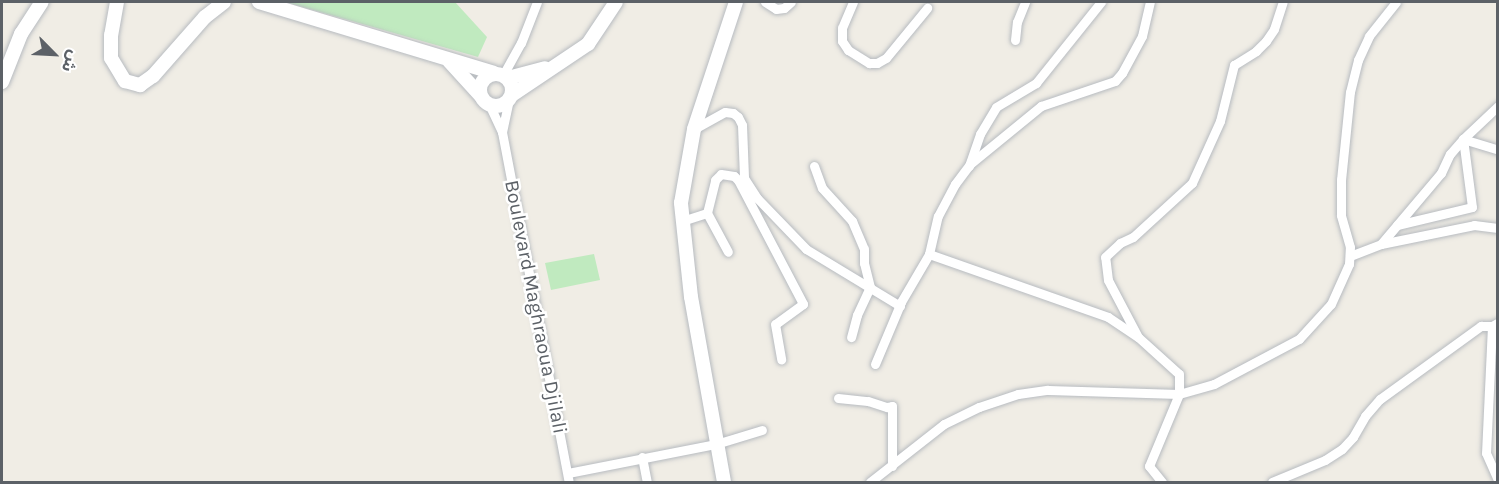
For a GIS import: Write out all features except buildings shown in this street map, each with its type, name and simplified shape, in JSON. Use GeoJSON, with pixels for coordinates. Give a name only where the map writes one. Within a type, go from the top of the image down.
{"type":"FeatureCollection","features":[{"type":"Feature","properties":{"kind":"main road"},"geometry":{"type":"LineString","coordinates":[[2,82],[21,34],[42,2]]}},
{"type":"Feature","properties":{"kind":"main road"},"geometry":{"type":"LineString","coordinates":[[117,2],[111,35],[111,58],[125,81],[140,85],[153,76],[205,17],[224,2]]}},
{"type":"Feature","properties":{"kind":"main road"},"geometry":{"type":"LineString","coordinates":[[259,2],[502,75],[511,83],[510,97]]}},
{"type":"Feature","properties":{"kind":"main road"},"geometry":{"type":"LineString","coordinates":[[447,60],[485,100],[500,106],[588,44],[616,2]]}},
{"type":"Feature","properties":{"kind":"main road"},"geometry":{"type":"LineString","coordinates":[[724,483],[691,297],[681,203],[694,129],[736,2]]}},
{"type":"Feature","properties":{"kind":"main road"},"geometry":{"type":"LineString","coordinates":[[485,100],[481,84],[502,75],[559,64]]}},
{"type":"Feature","properties":{"kind":"street"},"geometry":{"type":"LineString","coordinates":[[502,75],[521,43],[537,2]]}},
{"type":"Feature","properties":{"kind":"street"},"geometry":{"type":"LineString","coordinates":[[765,2],[776,9],[784,8],[791,2]]}},
{"type":"Feature","properties":{"kind":"street"},"geometry":{"type":"LineString","coordinates":[[853,2],[842,28],[842,41],[848,50],[869,63],[877,63],[886,58],[927,8]]}},
{"type":"Feature","properties":{"kind":"street"},"geometry":{"type":"LineString","coordinates":[[1016,40],[1017,22],[1024,2]]}},
{"type":"Feature","properties":{"kind":"street"},"geometry":{"type":"LineString","coordinates":[[969,166],[980,134],[996,107],[1036,83],[1101,2]]}},
{"type":"Feature","properties":{"kind":"street"},"geometry":{"type":"LineString","coordinates":[[876,364],[900,306],[929,254],[938,216],[955,184],[969,166],[1041,106],[1115,81],[1122,73],[1142,36],[1150,2]]}},
{"type":"Feature","properties":{"kind":"street"},"geometry":{"type":"LineString","coordinates":[[1138,337],[1107,280],[1105,257],[1148,223],[1192,183],[1220,121],[1234,65],[1256,51],[1266,41],[1274,29],[1283,2]]}},
{"type":"Feature","properties":{"kind":"street"},"geometry":{"type":"LineString","coordinates":[[870,483],[944,424],[979,406],[1018,394],[1048,390],[1179,394],[1214,384],[1299,339],[1331,304],[1342,283],[1350,256],[1341,215],[1341,180],[1350,92],[1358,60],[1369,36],[1396,2]]}},
{"type":"Feature","properties":{"kind":"street"},"geometry":{"type":"LineString","coordinates":[[502,132],[510,97]]}},
{"type":"Feature","properties":{"kind":"street"},"geometry":{"type":"LineString","coordinates":[[485,100],[502,132]]}},
{"type":"Feature","properties":{"kind":"street"},"geometry":{"type":"LineString","coordinates":[[1381,244],[1441,173],[1450,154],[1497,106]]}},
{"type":"Feature","properties":{"kind":"street"},"geometry":{"type":"LineString","coordinates":[[694,129],[725,112],[738,117],[742,125],[744,178],[757,198],[806,249],[900,306]]}},
{"type":"Feature","properties":{"kind":"street","name":"Boulevard Maghraoua Djilali"},"geometry":{"type":"LineString","coordinates":[[502,132],[568,478]]}},
{"type":"Feature","properties":{"kind":"street"},"geometry":{"type":"LineString","coordinates":[[1463,140],[1497,150]]}},
{"type":"Feature","properties":{"kind":"street"},"geometry":{"type":"LineString","coordinates":[[1397,225],[1472,207],[1463,140]]}},
{"type":"Feature","properties":{"kind":"street"},"geometry":{"type":"LineString","coordinates":[[814,166],[822,188],[852,221],[860,235],[870,287],[856,315],[851,337]]}},
{"type":"Feature","properties":{"kind":"street"},"geometry":{"type":"LineString","coordinates":[[728,252],[707,213],[715,180],[721,174],[734,176],[802,304],[775,324],[781,359]]}},
{"type":"Feature","properties":{"kind":"street"},"geometry":{"type":"LineString","coordinates":[[682,221],[707,213]]}},
{"type":"Feature","properties":{"kind":"street"},"geometry":{"type":"LineString","coordinates":[[1350,256],[1381,244],[1474,225],[1497,228]]}},
{"type":"Feature","properties":{"kind":"street"},"geometry":{"type":"LineString","coordinates":[[929,254],[1074,303],[1108,317],[1138,337],[1179,374],[1179,394],[1149,466],[1162,483]]}},
{"type":"Feature","properties":{"kind":"street"},"geometry":{"type":"LineString","coordinates":[[1272,483],[1325,460],[1342,449],[1380,399],[1481,326],[1496,325],[1486,453],[1497,480]]}},
{"type":"Feature","properties":{"kind":"street"},"geometry":{"type":"LineString","coordinates":[[838,398],[892,406],[892,466]]}},
{"type":"Feature","properties":{"kind":"street"},"geometry":{"type":"LineString","coordinates":[[568,478],[642,457],[716,444],[762,430]]}},
{"type":"Feature","properties":{"kind":"street"},"geometry":{"type":"LineString","coordinates":[[1486,434],[1497,435]]}},
{"type":"Feature","properties":{"kind":"street"},"geometry":{"type":"LineString","coordinates":[[642,457],[647,483]]}},
{"type":"Feature","properties":{"kind":"green space"},"geometry":{"type":"Polygon","coordinates":[[[285,2],[455,2],[487,37],[478,57],[285,2]]]}},
{"type":"Feature","properties":{"kind":"green space"},"geometry":{"type":"Polygon","coordinates":[[[594,254],[600,280],[551,290],[545,263],[594,254]]]}}]}
